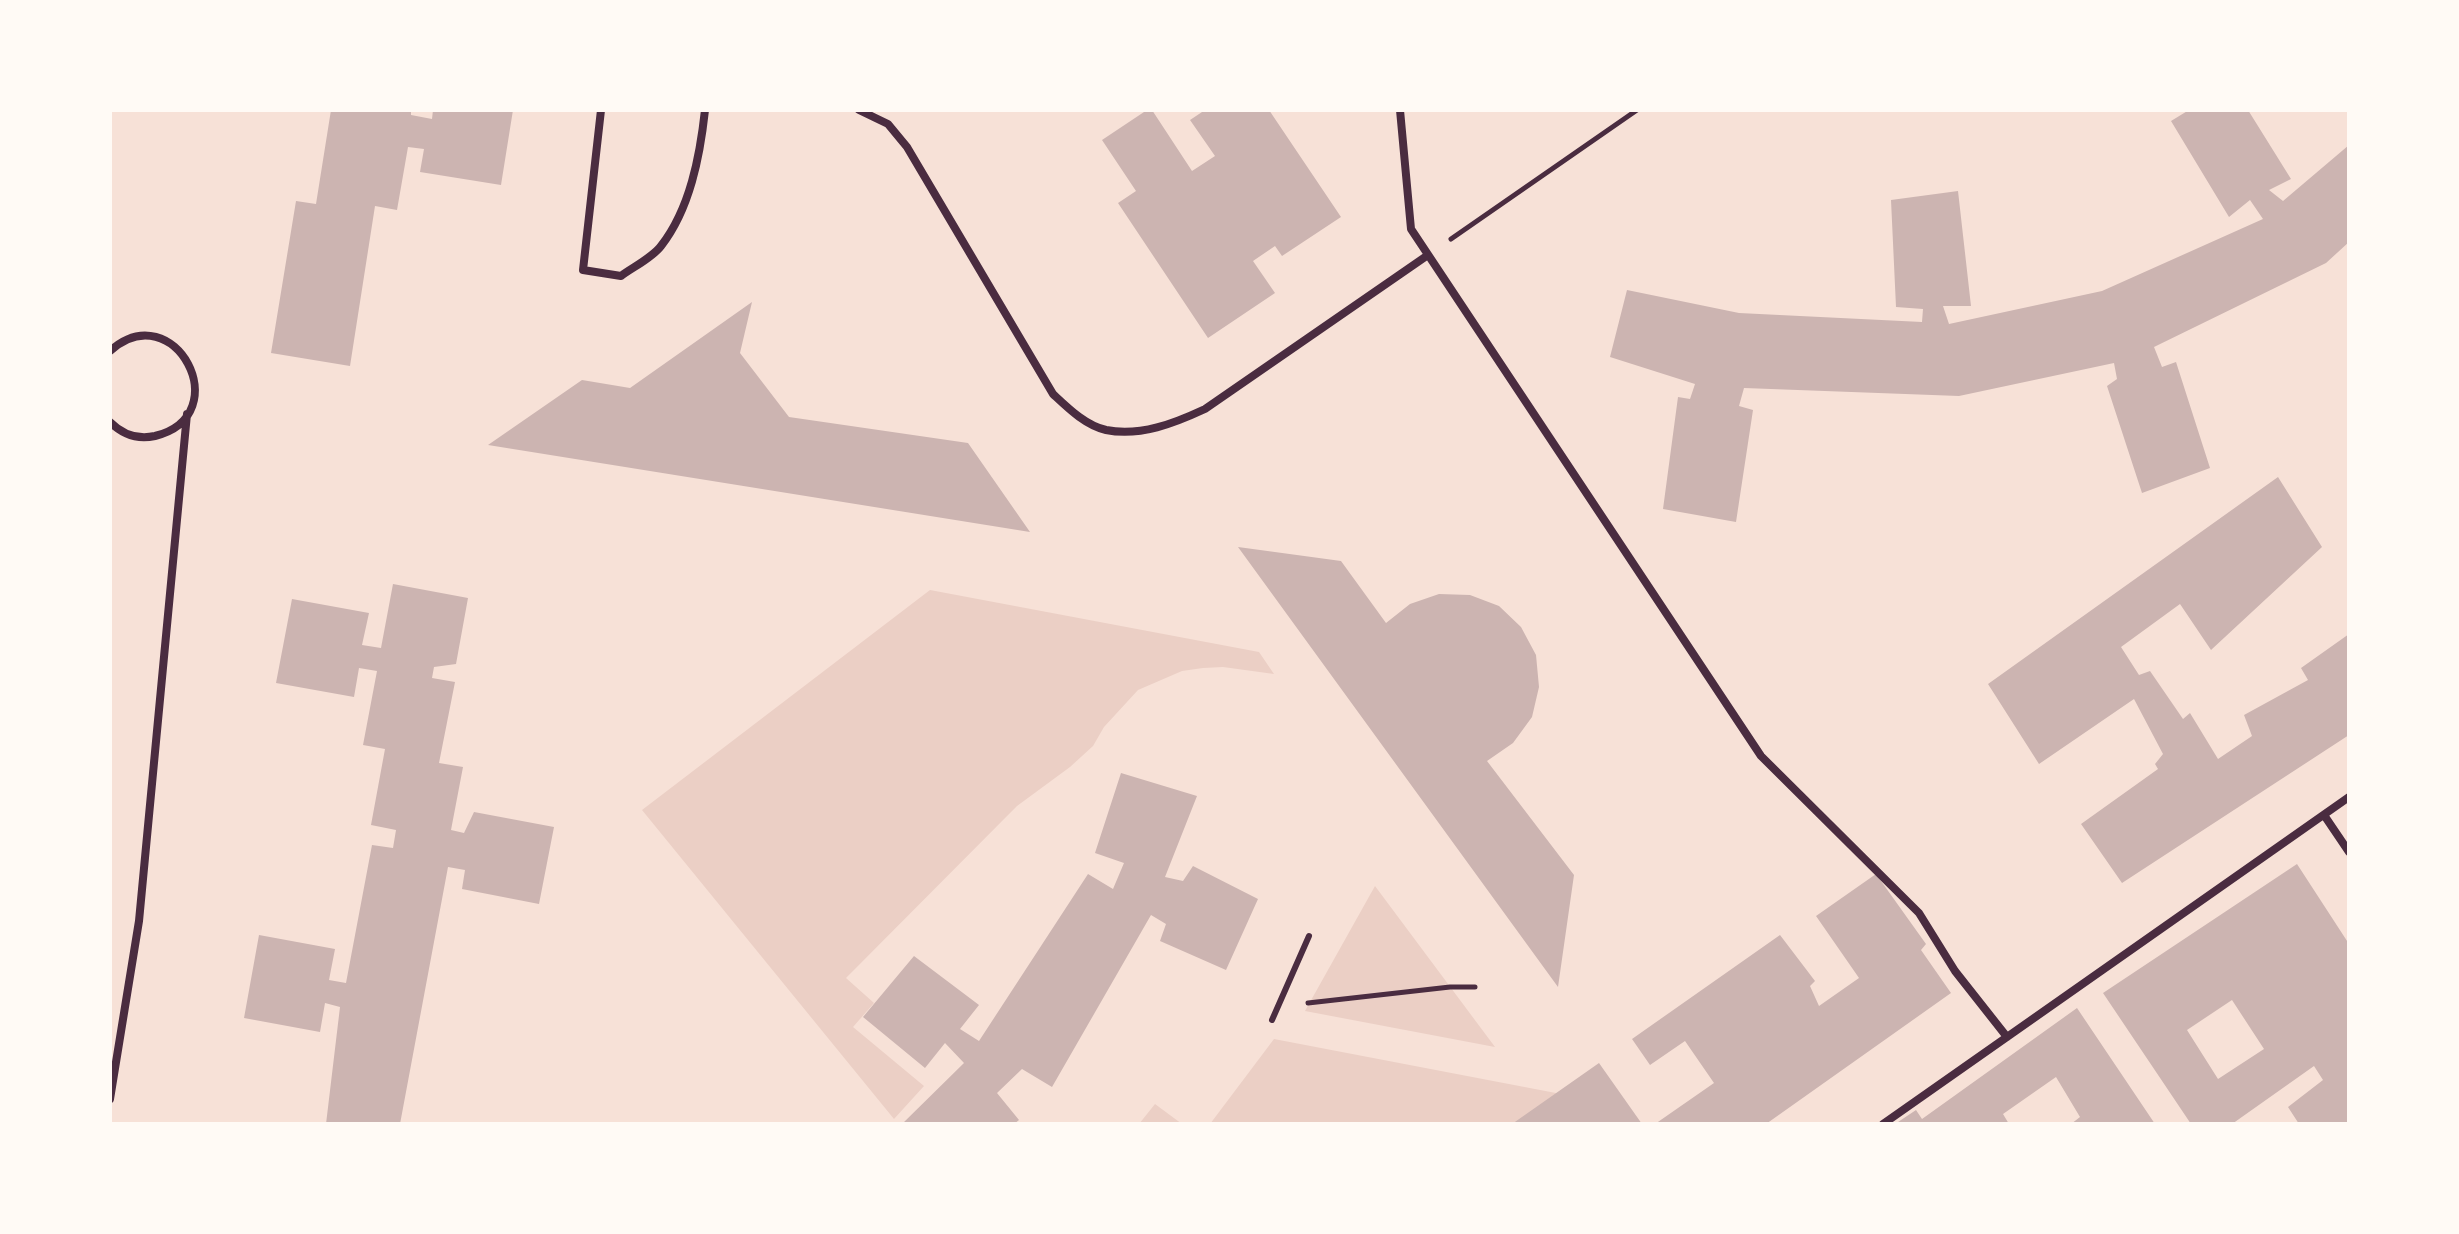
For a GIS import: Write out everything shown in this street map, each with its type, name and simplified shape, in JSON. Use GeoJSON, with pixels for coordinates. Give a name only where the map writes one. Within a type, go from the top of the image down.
{"type":"FeatureCollection","features":[{"type":"Feature","properties":{"kind":"street"},"geometry":{"type":"LineString","coordinates":[[601,110],[583,270],[621,276],[660,248],[685,206],[702,138],[705,110]]}},
{"type":"Feature","properties":{"kind":"street"},"geometry":{"type":"LineString","coordinates":[[859,110],[888,124],[907,147],[1053,394],[1078,417],[1105,430],[1140,431],[1177,422],[1205,409],[1428,255]]}},
{"type":"Feature","properties":{"kind":"street"},"geometry":{"type":"LineString","coordinates":[[1400,110],[1411,229],[1428,255],[1761,756],[1919,913],[1955,971],[2007,1037]]}},
{"type":"Feature","properties":{"kind":"street"},"geometry":{"type":"LineString","coordinates":[[110,351],[131,338],[160,338],[176,346],[188,360],[195,379],[195,396],[187,414],[139,921],[110,1099]]}},
{"type":"Feature","properties":{"kind":"street"},"geometry":{"type":"LineString","coordinates":[[110,422],[121,432],[150,437],[167,433],[187,414]]}},
{"type":"Feature","properties":{"kind":"street"},"geometry":{"type":"LineString","coordinates":[[1883,1124],[2349,797]]}},
{"type":"Feature","properties":{"kind":"street"},"geometry":{"type":"LineString","coordinates":[[2324,815],[2349,852]]}},
{"type":"Feature","properties":{"kind":"lane"},"geometry":{"type":"LineString","coordinates":[[1272,1020],[1309,936]]}},
{"type":"Feature","properties":{"kind":"path"},"geometry":{"type":"LineString","coordinates":[[1428,255],[1637,110]]}},
{"type":"Feature","properties":{"kind":"path"},"geometry":{"type":"LineString","coordinates":[[1279,1005],[1475,987]]}},
{"type":"Feature","properties":{"kind":"shaded area"},"geometry":{"type":"Polygon","coordinates":[[[930,590],[1259,652],[1274,674],[1223,667],[1203,668],[1182,671],[1138,690],[1104,727],[1093,746],[1017,806],[846,978],[874,1003],[853,1027],[924,1086],[894,1119],[642,810],[930,590]]]}},
{"type":"Feature","properties":{"kind":"shaded area"},"geometry":{"type":"Polygon","coordinates":[[[1375,886],[1495,1047],[1305,1011],[1375,886]]]}},
{"type":"Feature","properties":{"kind":"shaded area"},"geometry":{"type":"Polygon","coordinates":[[[1274,1039],[1561,1094],[1517,1124],[1210,1124],[1274,1039]]]}},
{"type":"Feature","properties":{"kind":"shaded area"},"geometry":{"type":"Polygon","coordinates":[[[1155,1104],[1182,1124],[1139,1124],[1155,1104]]]}},
{"type":"Feature","properties":{"kind":"building"},"geometry":{"type":"Polygon","coordinates":[[[331,110],[411,110],[411,115],[432,119],[433,110],[513,110],[501,185],[420,172],[424,149],[408,147],[397,210],[375,206],[350,366],[271,353],[296,201],[316,204],[331,110]]]}},
{"type":"Feature","properties":{"kind":"building"},"geometry":{"type":"Polygon","coordinates":[[[1147,110],[1152,110],[1192,171],[1215,156],[1190,120],[1205,110],[1269,110],[1341,217],[1282,256],[1275,246],[1253,261],[1275,293],[1208,338],[1118,203],[1136,191],[1102,140],[1147,110]]]}},
{"type":"Feature","properties":{"kind":"building"},"geometry":{"type":"Polygon","coordinates":[[[2189,110],[2248,110],[2291,179],[2269,190],[2283,201],[2349,145],[2349,242],[2326,263],[2154,347],[2162,367],[2176,362],[2210,468],[2142,493],[2107,386],[2117,379],[2114,363],[1959,396],[1744,388],[1739,406],[1753,410],[1736,522],[1663,509],[1678,397],[1690,399],[1695,384],[1610,357],[1627,290],[1739,313],[1922,322],[1923,309],[1896,307],[1891,200],[1958,191],[1971,306],[1943,306],[1949,324],[2102,291],[2263,219],[2250,200],[2229,217],[2171,121],[2189,110]]]}},
{"type":"Feature","properties":{"kind":"building"},"geometry":{"type":"Polygon","coordinates":[[[752,302],[740,353],[789,417],[968,443],[1030,532],[488,445],[582,380],[630,388],[752,302]]]}},
{"type":"Feature","properties":{"kind":"building"},"geometry":{"type":"Polygon","coordinates":[[[2278,477],[2322,547],[2211,650],[2180,604],[2121,647],[2139,675],[2150,671],[2183,719],[2190,713],[2218,759],[2252,736],[2244,715],[2308,680],[2301,668],[2349,634],[2349,735],[2122,883],[2081,824],[2158,769],[2155,764],[2163,754],[2134,699],[2039,764],[1988,684],[2278,477]]]}},
{"type":"Feature","properties":{"kind":"building"},"geometry":{"type":"Polygon","coordinates":[[[1238,547],[1341,561],[1386,623],[1410,604],[1439,594],[1470,595],[1499,606],[1521,627],[1536,655],[1539,687],[1532,717],[1513,743],[1487,761],[1574,875],[1558,987],[1238,547]]]}},
{"type":"Feature","properties":{"kind":"building"},"geometry":{"type":"Polygon","coordinates":[[[393,584],[468,598],[456,664],[434,667],[432,678],[455,682],[439,763],[463,767],[451,830],[464,833],[474,812],[554,827],[539,904],[462,889],[465,870],[448,867],[400,1124],[326,1124],[340,1007],[325,1003],[320,1032],[244,1018],[259,935],[335,949],[329,980],[346,983],[372,845],[393,848],[396,830],[371,825],[385,749],[363,745],[377,671],[359,668],[354,697],[276,683],[292,599],[369,613],[362,645],[381,648],[393,584]]]}},
{"type":"Feature","properties":{"kind":"building"},"geometry":{"type":"Polygon","coordinates":[[[1121,773],[1197,796],[1165,877],[1183,881],[1193,866],[1258,899],[1226,970],[1160,941],[1166,924],[1151,915],[1052,1087],[1022,1069],[997,1093],[1019,1120],[1014,1124],[902,1124],[964,1063],[945,1043],[925,1068],[863,1017],[914,956],[979,1005],[960,1029],[979,1041],[1088,874],[1113,889],[1124,863],[1095,853],[1121,773]]]}},
{"type":"Feature","properties":{"kind":"building"},"geometry":{"type":"Polygon","coordinates":[[[2297,864],[2349,944],[2349,1124],[2299,1124],[2288,1107],[2323,1080],[2314,1066],[2232,1124],[2191,1124],[2103,993],[2297,864]],[[2232,1000],[2187,1030],[2218,1079],[2264,1049],[2232,1000]]]}},
{"type":"Feature","properties":{"kind":"building"},"geometry":{"type":"Polygon","coordinates":[[[1876,874],[1926,944],[1921,950],[1951,993],[1766,1124],[1655,1124],[1714,1083],[1685,1041],[1650,1065],[1632,1039],[1780,935],[1815,981],[1810,986],[1819,1006],[1859,978],[1816,916],[1876,874]]]}},
{"type":"Feature","properties":{"kind":"building"},"geometry":{"type":"Polygon","coordinates":[[[2077,1008],[2155,1124],[2071,1124],[2080,1117],[2056,1077],[2003,1114],[2009,1124],[1895,1124],[1916,1110],[1922,1119],[2077,1008]]]}},
{"type":"Feature","properties":{"kind":"building"},"geometry":{"type":"Polygon","coordinates":[[[1599,1063],[1642,1124],[1512,1124],[1599,1063]]]}}]}
